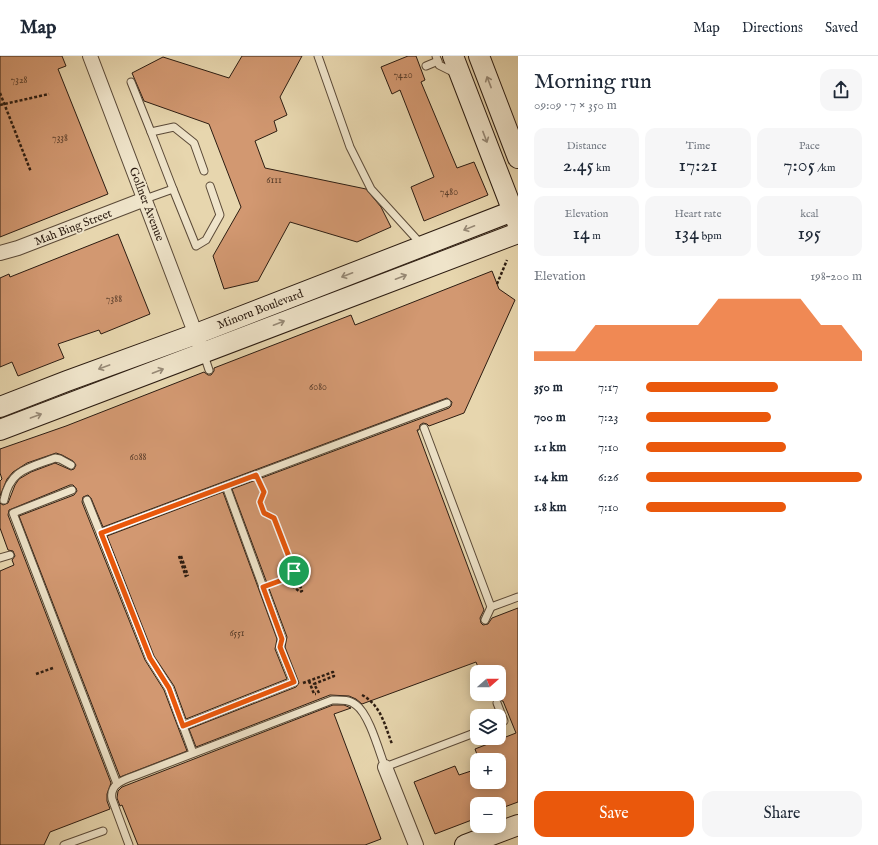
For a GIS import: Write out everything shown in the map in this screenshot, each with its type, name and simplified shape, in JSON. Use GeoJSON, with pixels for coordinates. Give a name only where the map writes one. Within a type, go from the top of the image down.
{"type":"FeatureCollection","features":[{"type":"Feature","properties":{"kind":"street","name":"Gollner Avenue"},"geometry":{"type":"LineString","coordinates":[[90,56],[206,361]]}},
{"type":"Feature","properties":{"kind":"street"},"geometry":{"type":"LineString","coordinates":[[479,56],[518,158]]}},
{"type":"Feature","properties":{"kind":"street"},"geometry":{"type":"LineString","coordinates":[[446,61],[516,214]]}},
{"type":"Feature","properties":{"kind":"street","name":"Mah Bing Street"},"geometry":{"type":"LineString","coordinates":[[0,253],[18,248],[145,199]]}},
{"type":"Feature","properties":{"kind":"street","name":"Minoru Boulevard"},"geometry":{"type":"LineString","coordinates":[[0,407],[196,334],[423,246],[516,214]]}},
{"type":"Feature","properties":{"kind":"street","name":"Minoru Boulevard"},"geometry":{"type":"LineString","coordinates":[[0,430],[206,361],[518,233]]}},
{"type":"Feature","properties":{"kind":"street"},"geometry":{"type":"LineString","coordinates":[[386,767],[416,845]]}},
{"type":"Feature","properties":{"kind":"street"},"geometry":{"type":"LineString","coordinates":[[465,845],[518,825]]}},
{"type":"Feature","properties":{"kind":"lane"},"geometry":{"type":"LineString","coordinates":[[318,56],[350,147],[371,189],[423,246]]}},
{"type":"Feature","properties":{"kind":"lane"},"geometry":{"type":"LineString","coordinates":[[426,66],[446,61]]}},
{"type":"Feature","properties":{"kind":"lane"},"geometry":{"type":"LineString","coordinates":[[131,82],[196,246],[206,240],[220,215],[210,186]]}},
{"type":"Feature","properties":{"kind":"lane"},"geometry":{"type":"LineString","coordinates":[[151,132],[174,127],[194,143],[204,171]]}},
{"type":"Feature","properties":{"kind":"lane"},"geometry":{"type":"LineString","coordinates":[[145,199],[173,189]]}},
{"type":"Feature","properties":{"kind":"lane"},"geometry":{"type":"LineString","coordinates":[[101,533],[446,403]]}},
{"type":"Feature","properties":{"kind":"lane"},"geometry":{"type":"LineString","coordinates":[[424,428],[491,607]]}},
{"type":"Feature","properties":{"kind":"lane"},"geometry":{"type":"LineString","coordinates":[[4,500],[7,486],[14,477],[22,471],[55,458],[71,465]]}},
{"type":"Feature","properties":{"kind":"lane"},"geometry":{"type":"LineString","coordinates":[[183,726],[294,682],[280,647],[282,639],[226,486]]}},
{"type":"Feature","properties":{"kind":"lane"},"geometry":{"type":"LineString","coordinates":[[72,490],[13,512],[116,784]]}},
{"type":"Feature","properties":{"kind":"lane"},"geometry":{"type":"LineString","coordinates":[[88,500],[150,658],[169,688],[193,753]]}},
{"type":"Feature","properties":{"kind":"lane"},"geometry":{"type":"LineString","coordinates":[[0,558],[10,555]]}},
{"type":"Feature","properties":{"kind":"lane"},"geometry":{"type":"LineString","coordinates":[[485,620],[491,607],[518,597]]}},
{"type":"Feature","properties":{"kind":"lane"},"geometry":{"type":"LineString","coordinates":[[129,845],[112,798],[112,791],[116,784],[332,700],[342,700],[355,704],[364,713],[386,767],[470,735]]}},
{"type":"Feature","properties":{"kind":"lane"},"geometry":{"type":"LineString","coordinates":[[497,703],[499,709]]}},
{"type":"Feature","properties":{"kind":"lane"},"geometry":{"type":"LineString","coordinates":[[64,845],[103,830]]}},
{"type":"Feature","properties":{"kind":"path"},"geometry":{"type":"LineString","coordinates":[[0,93],[31,172]]}},
{"type":"Feature","properties":{"kind":"path"},"geometry":{"type":"LineString","coordinates":[[0,105],[49,94]]}},
{"type":"Feature","properties":{"kind":"path"},"geometry":{"type":"LineString","coordinates":[[497,284],[507,260]]}},
{"type":"Feature","properties":{"kind":"path"},"geometry":{"type":"LineString","coordinates":[[256,475],[264,492],[260,502],[264,513],[274,518],[296,570],[296,575],[302,592],[284,579]]}},
{"type":"Feature","properties":{"kind":"path"},"geometry":{"type":"LineString","coordinates":[[180,556],[187,576]]}},
{"type":"Feature","properties":{"kind":"path"},"geometry":{"type":"LineString","coordinates":[[263,587],[296,575]]}},
{"type":"Feature","properties":{"kind":"path"},"geometry":{"type":"LineString","coordinates":[[36,674],[53,668]]}},
{"type":"Feature","properties":{"kind":"path"},"geometry":{"type":"LineString","coordinates":[[309,682],[314,692]]}},
{"type":"Feature","properties":{"kind":"building"},"geometry":{"type":"Polygon","coordinates":[[[0,56],[62,56],[66,66],[58,69],[108,194],[0,237],[0,56]]]}},
{"type":"Feature","properties":{"kind":"building"},"geometry":{"type":"Polygon","coordinates":[[[242,56],[302,56],[280,97],[287,115],[274,121],[277,131],[255,141],[265,168],[366,189],[381,207],[391,227],[357,242],[290,222],[258,281],[224,289],[213,256],[241,207],[209,124],[144,101],[132,73],[163,57],[229,78],[242,56]]]}},
{"type":"Feature","properties":{"kind":"building"},"geometry":{"type":"Polygon","coordinates":[[[408,56],[416,56],[425,80],[421,82],[457,168],[474,162],[488,195],[424,221],[411,187],[434,177],[400,90],[392,94],[381,67],[408,56]]]}},
{"type":"Feature","properties":{"kind":"building"},"geometry":{"type":"Polygon","coordinates":[[[118,234],[150,314],[101,334],[99,330],[58,344],[64,358],[18,376],[12,362],[0,367],[0,278],[9,274],[10,277],[118,234]]]}},
{"type":"Feature","properties":{"kind":"building"},"geometry":{"type":"Polygon","coordinates":[[[492,271],[499,289],[515,300],[464,413],[429,426],[423,423],[420,425],[419,430],[417,430],[484,610],[480,618],[481,623],[483,625],[488,624],[492,618],[518,608],[518,802],[506,806],[506,797],[470,797],[470,821],[435,834],[414,782],[455,766],[459,775],[470,771],[470,789],[506,789],[506,753],[476,753],[475,749],[485,745],[506,745],[506,737],[516,733],[503,701],[506,701],[506,665],[477,665],[476,662],[362,704],[349,696],[330,695],[196,747],[189,729],[296,687],[299,683],[285,647],[287,637],[232,489],[449,408],[452,402],[447,398],[103,527],[91,498],[88,495],[83,497],[82,502],[145,660],[164,690],[187,751],[120,777],[19,516],[74,495],[77,491],[76,488],[73,485],[70,485],[9,510],[8,515],[111,783],[107,794],[107,801],[110,809],[50,832],[44,845],[0,845],[0,571],[14,565],[12,560],[15,556],[13,551],[8,550],[0,528],[0,503],[3,505],[8,503],[19,479],[31,472],[55,463],[71,470],[74,469],[76,465],[73,461],[56,453],[27,463],[13,472],[7,479],[0,496],[0,481],[2,479],[0,473],[0,449],[66,426],[204,372],[211,375],[214,368],[351,315],[355,325],[492,271]]]}},
{"type":"Feature","properties":{"kind":"building"},"geometry":{"type":"Polygon","coordinates":[[[223,492],[277,639],[275,649],[287,679],[186,719],[174,686],[154,656],[107,536],[223,492]]]}},
{"type":"Feature","properties":{"kind":"building"},"geometry":{"type":"Polygon","coordinates":[[[333,705],[344,705],[351,708],[334,714],[381,839],[365,845],[138,845],[122,805],[120,806],[117,798],[118,791],[122,787],[333,705]]]}},
{"type":"Feature","properties":{"kind":"route"},"geometry":{"type":"LineString","coordinates":[[256,475],[264,492],[260,502],[264,513],[274,518],[294,571],[296,575],[263,587],[282,639],[280,647],[294,682],[183,726],[169,688],[150,658],[101,533],[256,475]]}}]}
